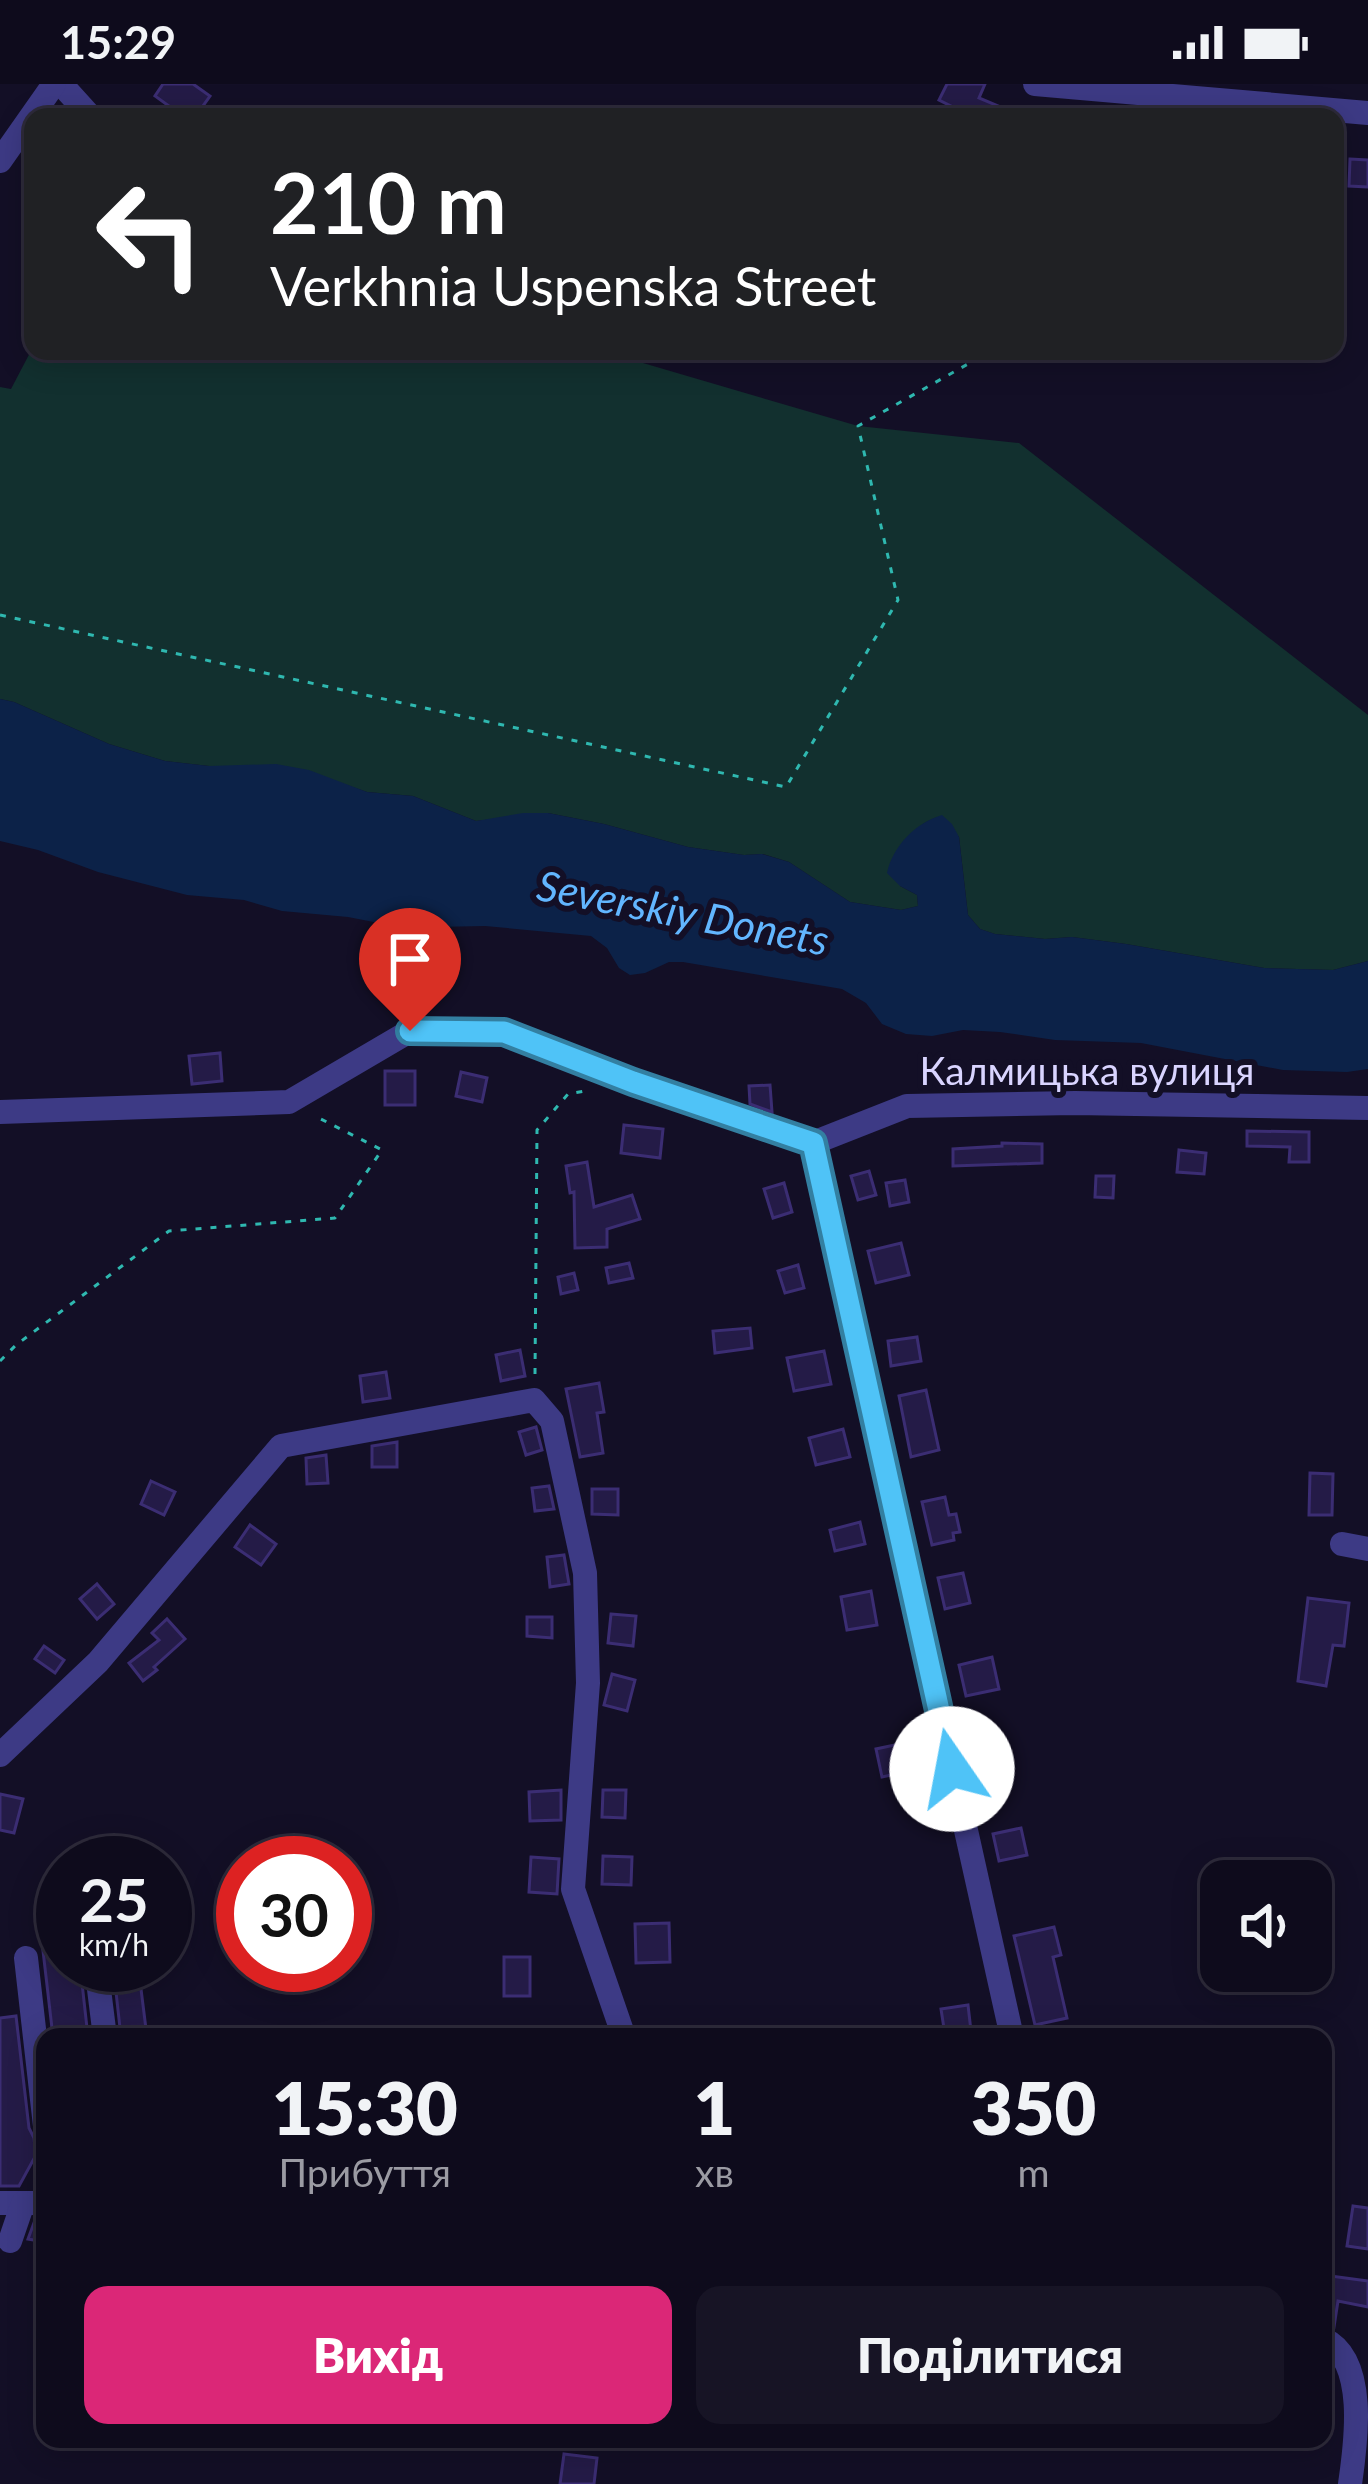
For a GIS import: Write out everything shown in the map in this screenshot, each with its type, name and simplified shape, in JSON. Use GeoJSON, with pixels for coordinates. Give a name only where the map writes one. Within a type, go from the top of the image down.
{"type":"FeatureCollection","features":[{"type":"Feature","properties":{"kind":"street"},"geometry":{"type":"LineString","coordinates":[[57,84],[82,108]]}},
{"type":"Feature","properties":{"kind":"street"},"geometry":{"type":"LineString","coordinates":[[1035,84],[1311,108]]}},
{"type":"Feature","properties":{"kind":"street"},"geometry":{"type":"LineString","coordinates":[[0,160],[24,128]]}},
{"type":"Feature","properties":{"kind":"street"},"geometry":{"type":"LineString","coordinates":[[0,1112],[289,1102],[410,1031],[504,1032],[813,1143],[1010,2028]]}},
{"type":"Feature","properties":{"kind":"street","name":"Калмицька вулиця"},"geometry":{"type":"LineString","coordinates":[[813,1143],[907,1106],[1075,1103],[1368,1108]]}},
{"type":"Feature","properties":{"kind":"street"},"geometry":{"type":"LineString","coordinates":[[0,1755],[98,1662],[280,1446],[534,1400],[552,1421],[585,1573],[588,1683],[573,1888],[621,2028]]}},
{"type":"Feature","properties":{"kind":"street"},"geometry":{"type":"LineString","coordinates":[[1342,1544],[1368,1549]]}},
{"type":"Feature","properties":{"kind":"street"},"geometry":{"type":"LineString","coordinates":[[26,1958],[36,2046]]}},
{"type":"Feature","properties":{"kind":"street"},"geometry":{"type":"LineString","coordinates":[[99,1992],[104,2028]]}},
{"type":"Feature","properties":{"kind":"street"},"geometry":{"type":"LineString","coordinates":[[10,2240],[23,2203]]}},
{"type":"Feature","properties":{"kind":"street"},"geometry":{"type":"LineString","coordinates":[[1332,2342],[1351,2369],[1357,2390],[1350,2484]]}},
{"type":"Feature","properties":{"kind":"path"},"geometry":{"type":"LineString","coordinates":[[0,615],[786,787],[898,600],[858,426],[975,360]]}},
{"type":"Feature","properties":{"kind":"path"},"geometry":{"type":"LineString","coordinates":[[534,1400],[537,1130],[568,1094],[590,1090]]}},
{"type":"Feature","properties":{"kind":"path"},"geometry":{"type":"LineString","coordinates":[[0,1361],[169,1231],[335,1218],[382,1150],[301,1109]]}},
{"type":"Feature","properties":{"kind":"green space"},"geometry":{"type":"Polygon","coordinates":[[[26,360],[633,360],[858,426],[1019,443],[1368,715],[1368,961],[1333,970],[1264,968],[1126,944],[980,929],[968,915],[959,837],[942,816],[920,826],[909,842],[900,886],[917,895],[918,906],[901,910],[850,902],[789,862],[763,854],[688,847],[548,813],[476,821],[413,796],[367,792],[341,783],[239,766],[165,761],[109,744],[0,699],[0,387],[11,389],[26,360]]]}},
{"type":"Feature","properties":{"kind":"water","name":"Severskiy Donets"},"geometry":{"type":"Polygon","coordinates":[[[0,699],[109,744],[165,761],[209,766],[276,764],[309,770],[367,792],[413,796],[476,821],[548,813],[688,847],[762,854],[789,862],[850,902],[901,910],[918,906],[917,895],[887,873],[890,863],[914,830],[942,815],[959,837],[968,915],[980,929],[1126,944],[1264,968],[1333,970],[1368,961],[1368,1069],[1283,1070],[1141,1043],[1055,1040],[1000,1032],[906,1034],[882,1024],[866,1003],[842,989],[683,962],[630,975],[591,936],[485,926],[389,925],[187,895],[98,872],[0,841],[0,699]]]}},
{"type":"Feature","properties":{"kind":"building"},"geometry":{"type":"Polygon","coordinates":[[[163,84],[193,84],[210,96],[201,108],[172,108],[155,96],[163,84]]]}},
{"type":"Feature","properties":{"kind":"building"},"geometry":{"type":"Polygon","coordinates":[[[947,84],[985,84],[979,98],[1003,108],[955,108],[939,100],[947,84]]]}},
{"type":"Feature","properties":{"kind":"building"},"geometry":{"type":"Polygon","coordinates":[[[1350,159],[1368,160],[1368,187],[1349,186],[1350,159]]]}},
{"type":"Feature","properties":{"kind":"building"},"geometry":{"type":"Polygon","coordinates":[[[220,1053],[222,1081],[192,1084],[189,1056],[220,1053]]]}},
{"type":"Feature","properties":{"kind":"building"},"geometry":{"type":"Polygon","coordinates":[[[385,1071],[415,1071],[415,1105],[385,1105],[385,1071]]]}},
{"type":"Feature","properties":{"kind":"building"},"geometry":{"type":"Polygon","coordinates":[[[461,1072],[487,1078],[482,1102],[456,1096],[461,1072]]]}},
{"type":"Feature","properties":{"kind":"building"},"geometry":{"type":"Polygon","coordinates":[[[770,1085],[772,1112],[750,1104],[749,1086],[770,1085]]]}},
{"type":"Feature","properties":{"kind":"building"},"geometry":{"type":"Polygon","coordinates":[[[624,1125],[663,1129],[660,1158],[621,1153],[624,1125]]]}},
{"type":"Feature","properties":{"kind":"building"},"geometry":{"type":"Polygon","coordinates":[[[1247,1131],[1309,1132],[1309,1162],[1289,1162],[1290,1147],[1247,1146],[1247,1131]]]}},
{"type":"Feature","properties":{"kind":"building"},"geometry":{"type":"Polygon","coordinates":[[[1042,1144],[1042,1163],[953,1166],[953,1149],[1042,1144]]]}},
{"type":"Feature","properties":{"kind":"building"},"geometry":{"type":"Polygon","coordinates":[[[1179,1150],[1206,1153],[1204,1174],[1177,1172],[1179,1150]]]}},
{"type":"Feature","properties":{"kind":"building"},"geometry":{"type":"Polygon","coordinates":[[[587,1162],[594,1207],[632,1195],[640,1219],[607,1229],[607,1247],[575,1248],[574,1192],[570,1193],[566,1166],[587,1162]]]}},
{"type":"Feature","properties":{"kind":"building"},"geometry":{"type":"Polygon","coordinates":[[[869,1171],[876,1195],[858,1200],[851,1176],[869,1171]]]}},
{"type":"Feature","properties":{"kind":"building"},"geometry":{"type":"Polygon","coordinates":[[[1096,1176],[1114,1176],[1113,1198],[1095,1197],[1096,1176]]]}},
{"type":"Feature","properties":{"kind":"building"},"geometry":{"type":"Polygon","coordinates":[[[905,1180],[909,1202],[890,1206],[886,1183],[905,1180]]]}},
{"type":"Feature","properties":{"kind":"building"},"geometry":{"type":"Polygon","coordinates":[[[784,1183],[792,1212],[773,1218],[764,1189],[784,1183]]]}},
{"type":"Feature","properties":{"kind":"building"},"geometry":{"type":"Polygon","coordinates":[[[901,1243],[909,1275],[876,1283],[868,1251],[901,1243]]]}},
{"type":"Feature","properties":{"kind":"building"},"geometry":{"type":"Polygon","coordinates":[[[629,1263],[633,1278],[609,1283],[606,1268],[629,1263]]]}},
{"type":"Feature","properties":{"kind":"building"},"geometry":{"type":"Polygon","coordinates":[[[798,1265],[804,1288],[785,1293],[778,1271],[798,1265]]]}},
{"type":"Feature","properties":{"kind":"building"},"geometry":{"type":"Polygon","coordinates":[[[574,1273],[578,1290],[561,1294],[558,1277],[574,1273]]]}},
{"type":"Feature","properties":{"kind":"building"},"geometry":{"type":"Polygon","coordinates":[[[750,1328],[752,1348],[715,1353],[713,1331],[750,1328]]]}},
{"type":"Feature","properties":{"kind":"building"},"geometry":{"type":"Polygon","coordinates":[[[917,1337],[921,1361],[891,1366],[888,1341],[917,1337]]]}},
{"type":"Feature","properties":{"kind":"building"},"geometry":{"type":"Polygon","coordinates":[[[520,1350],[525,1376],[501,1381],[496,1355],[520,1350]]]}},
{"type":"Feature","properties":{"kind":"building"},"geometry":{"type":"Polygon","coordinates":[[[824,1351],[831,1384],[794,1391],[787,1358],[824,1351]]]}},
{"type":"Feature","properties":{"kind":"building"},"geometry":{"type":"Polygon","coordinates":[[[386,1372],[390,1398],[363,1402],[360,1376],[386,1372]]]}},
{"type":"Feature","properties":{"kind":"building"},"geometry":{"type":"Polygon","coordinates":[[[599,1383],[604,1412],[597,1413],[603,1453],[580,1457],[566,1389],[599,1383]]]}},
{"type":"Feature","properties":{"kind":"building"},"geometry":{"type":"Polygon","coordinates":[[[926,1390],[939,1450],[911,1457],[899,1396],[926,1390]]]}},
{"type":"Feature","properties":{"kind":"building"},"geometry":{"type":"Polygon","coordinates":[[[536,1427],[542,1450],[526,1455],[519,1432],[536,1427]]]}},
{"type":"Feature","properties":{"kind":"building"},"geometry":{"type":"Polygon","coordinates":[[[843,1429],[850,1457],[816,1465],[809,1438],[843,1429]]]}},
{"type":"Feature","properties":{"kind":"building"},"geometry":{"type":"Polygon","coordinates":[[[397,1442],[397,1467],[372,1467],[372,1446],[397,1442]]]}},
{"type":"Feature","properties":{"kind":"building"},"geometry":{"type":"Polygon","coordinates":[[[326,1455],[328,1483],[307,1484],[306,1458],[326,1455]]]}},
{"type":"Feature","properties":{"kind":"building"},"geometry":{"type":"Polygon","coordinates":[[[1310,1473],[1333,1474],[1332,1515],[1309,1515],[1310,1473]]]}},
{"type":"Feature","properties":{"kind":"building"},"geometry":{"type":"Polygon","coordinates":[[[151,1481],[175,1492],[164,1515],[141,1504],[151,1481]]]}},
{"type":"Feature","properties":{"kind":"building"},"geometry":{"type":"Polygon","coordinates":[[[549,1486],[554,1509],[535,1511],[532,1488],[549,1486]]]}},
{"type":"Feature","properties":{"kind":"building"},"geometry":{"type":"Polygon","coordinates":[[[592,1489],[618,1489],[618,1515],[592,1514],[592,1489]]]}},
{"type":"Feature","properties":{"kind":"building"},"geometry":{"type":"Polygon","coordinates":[[[945,1497],[960,1532],[953,1533],[954,1540],[932,1545],[922,1502],[945,1497]]]}},
{"type":"Feature","properties":{"kind":"building"},"geometry":{"type":"Polygon","coordinates":[[[860,1522],[865,1544],[835,1551],[830,1530],[860,1522]]]}},
{"type":"Feature","properties":{"kind":"building"},"geometry":{"type":"Polygon","coordinates":[[[250,1525],[276,1544],[261,1565],[235,1547],[250,1525]]]}},
{"type":"Feature","properties":{"kind":"building"},"geometry":{"type":"Polygon","coordinates":[[[564,1555],[569,1584],[550,1587],[547,1557],[564,1555]]]}},
{"type":"Feature","properties":{"kind":"building"},"geometry":{"type":"Polygon","coordinates":[[[963,1573],[970,1603],[945,1609],[938,1578],[963,1573]]]}},
{"type":"Feature","properties":{"kind":"building"},"geometry":{"type":"Polygon","coordinates":[[[97,1584],[114,1604],[97,1619],[80,1599],[97,1584]]]}},
{"type":"Feature","properties":{"kind":"building"},"geometry":{"type":"Polygon","coordinates":[[[871,1591],[877,1625],[847,1630],[841,1597],[871,1591]]]}},
{"type":"Feature","properties":{"kind":"building"},"geometry":{"type":"Polygon","coordinates":[[[1308,1598],[1349,1603],[1344,1646],[1333,1645],[1326,1686],[1298,1681],[1308,1598]]]}},
{"type":"Feature","properties":{"kind":"building"},"geometry":{"type":"Polygon","coordinates":[[[611,1614],[636,1616],[633,1646],[608,1643],[611,1614]]]}},
{"type":"Feature","properties":{"kind":"building"},"geometry":{"type":"Polygon","coordinates":[[[527,1617],[552,1617],[552,1638],[527,1636],[527,1617]]]}},
{"type":"Feature","properties":{"kind":"building"},"geometry":{"type":"Polygon","coordinates":[[[167,1619],[185,1639],[143,1681],[129,1663],[159,1640],[152,1633],[167,1619]]]}},
{"type":"Feature","properties":{"kind":"building"},"geometry":{"type":"Polygon","coordinates":[[[44,1646],[64,1660],[55,1673],[35,1659],[44,1646]]]}},
{"type":"Feature","properties":{"kind":"building"},"geometry":{"type":"Polygon","coordinates":[[[992,1657],[999,1689],[966,1696],[959,1665],[992,1657]]]}},
{"type":"Feature","properties":{"kind":"building"},"geometry":{"type":"Polygon","coordinates":[[[612,1674],[635,1680],[627,1711],[604,1705],[612,1674]]]}},
{"type":"Feature","properties":{"kind":"building"},"geometry":{"type":"Polygon","coordinates":[[[904,1743],[910,1771],[882,1777],[876,1749],[904,1743]]]}},
{"type":"Feature","properties":{"kind":"building"},"geometry":{"type":"Polygon","coordinates":[[[561,1790],[561,1820],[530,1821],[529,1792],[561,1790]]]}},
{"type":"Feature","properties":{"kind":"building"},"geometry":{"type":"Polygon","coordinates":[[[603,1790],[626,1790],[625,1818],[602,1817],[603,1790]]]}},
{"type":"Feature","properties":{"kind":"building"},"geometry":{"type":"Polygon","coordinates":[[[0,1794],[23,1799],[14,1833],[0,1830],[0,1794]]]}},
{"type":"Feature","properties":{"kind":"building"},"geometry":{"type":"Polygon","coordinates":[[[1021,1828],[1027,1855],[999,1861],[993,1834],[1021,1828]]]}},
{"type":"Feature","properties":{"kind":"building"},"geometry":{"type":"Polygon","coordinates":[[[603,1856],[632,1857],[631,1885],[602,1884],[603,1856]]]}},
{"type":"Feature","properties":{"kind":"building"},"geometry":{"type":"Polygon","coordinates":[[[531,1857],[559,1859],[557,1894],[529,1892],[531,1857]]]}},
{"type":"Feature","properties":{"kind":"building"},"geometry":{"type":"Polygon","coordinates":[[[669,1923],[670,1962],[636,1963],[635,1924],[669,1923]]]}},
{"type":"Feature","properties":{"kind":"building"},"geometry":{"type":"Polygon","coordinates":[[[1054,1927],[1061,1955],[1053,1957],[1067,2018],[1035,2025],[1014,1936],[1054,1927]]]}},
{"type":"Feature","properties":{"kind":"building"},"geometry":{"type":"Polygon","coordinates":[[[504,1957],[530,1957],[530,1996],[504,1996],[504,1957]]]}},
{"type":"Feature","properties":{"kind":"building"},"geometry":{"type":"Polygon","coordinates":[[[48,1992],[83,1992],[87,2028],[52,2028],[48,1992]]]}},
{"type":"Feature","properties":{"kind":"building"},"geometry":{"type":"Polygon","coordinates":[[[116,1992],[141,1992],[146,2028],[120,2028],[116,1992]]]}},
{"type":"Feature","properties":{"kind":"building"},"geometry":{"type":"Polygon","coordinates":[[[968,2005],[971,2028],[944,2028],[941,2009],[968,2005]]]}},
{"type":"Feature","properties":{"kind":"building"},"geometry":{"type":"Polygon","coordinates":[[[16,2016],[36,2155],[19,2186],[0,2186],[0,2018],[16,2016]]]}},
{"type":"Feature","properties":{"kind":"building"},"geometry":{"type":"Polygon","coordinates":[[[1353,2206],[1368,2208],[1368,2249],[1347,2246],[1353,2206]]]}},
{"type":"Feature","properties":{"kind":"building"},"geometry":{"type":"Polygon","coordinates":[[[35,2220],[36,2220],[36,2240],[28,2239],[35,2220]]]}},
{"type":"Feature","properties":{"kind":"building"},"geometry":{"type":"Polygon","coordinates":[[[1332,2276],[1368,2281],[1368,2307],[1338,2301],[1334,2327],[1332,2276]]]}},
{"type":"Feature","properties":{"kind":"building"},"geometry":{"type":"Polygon","coordinates":[[[564,2454],[597,2458],[594,2484],[560,2484],[564,2454]]]}},
{"type":"Feature","properties":{"kind":"route"},"geometry":{"type":"LineString","coordinates":[[410,1031],[504,1032],[813,1143],[952,1769]]}}]}
